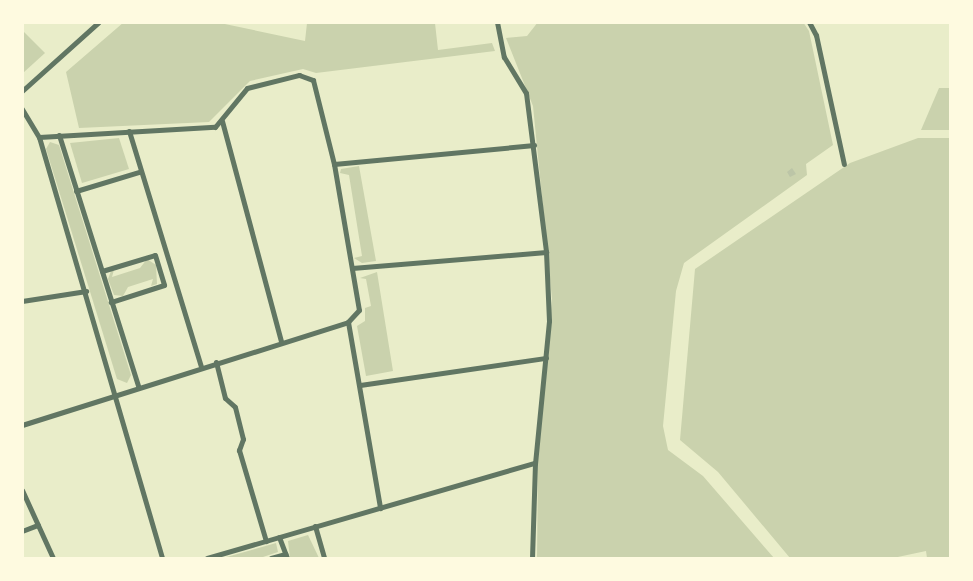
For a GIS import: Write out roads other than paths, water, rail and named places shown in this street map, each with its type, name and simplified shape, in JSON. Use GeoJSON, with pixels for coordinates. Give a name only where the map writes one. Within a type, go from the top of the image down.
{"type":"FeatureCollection","features":[{"type":"Feature","properties":{"kind":"street"},"geometry":{"type":"LineString","coordinates":[[22,91],[99,22]]}},
{"type":"Feature","properties":{"kind":"street"},"geometry":{"type":"LineString","coordinates":[[497,22],[504,57],[526,93],[546,252],[549,321],[535,463],[532,558]]}},
{"type":"Feature","properties":{"kind":"street"},"geometry":{"type":"LineString","coordinates":[[809,22],[816,35],[844,164]]}},
{"type":"Feature","properties":{"kind":"street"},"geometry":{"type":"LineString","coordinates":[[22,425],[138,386],[348,322],[359,310],[334,164],[316,85],[309,76],[247,88],[222,121],[206,128],[39,137]]}},
{"type":"Feature","properties":{"kind":"street"},"geometry":{"type":"LineString","coordinates":[[22,109],[39,137],[117,393],[162,558]]}},
{"type":"Feature","properties":{"kind":"street"},"geometry":{"type":"LineString","coordinates":[[222,121],[281,341]]}},
{"type":"Feature","properties":{"kind":"street"},"geometry":{"type":"LineString","coordinates":[[129,131],[139,172],[200,367]]}},
{"type":"Feature","properties":{"kind":"street"},"geometry":{"type":"LineString","coordinates":[[59,135],[138,386]]}},
{"type":"Feature","properties":{"kind":"street"},"geometry":{"type":"LineString","coordinates":[[334,164],[534,145]]}},
{"type":"Feature","properties":{"kind":"street"},"geometry":{"type":"LineString","coordinates":[[76,191],[139,172]]}},
{"type":"Feature","properties":{"kind":"street"},"geometry":{"type":"LineString","coordinates":[[352,268],[546,252]]}},
{"type":"Feature","properties":{"kind":"street"},"geometry":{"type":"LineString","coordinates":[[102,271],[155,255],[164,285],[111,302]]}},
{"type":"Feature","properties":{"kind":"street"},"geometry":{"type":"LineString","coordinates":[[22,301],[86,291]]}},
{"type":"Feature","properties":{"kind":"street"},"geometry":{"type":"LineString","coordinates":[[348,322],[380,508]]}},
{"type":"Feature","properties":{"kind":"street"},"geometry":{"type":"LineString","coordinates":[[360,385],[546,358]]}},
{"type":"Feature","properties":{"kind":"street"},"geometry":{"type":"LineString","coordinates":[[216,362],[225,398],[235,407],[244,469],[266,541]]}},
{"type":"Feature","properties":{"kind":"street"},"geometry":{"type":"LineString","coordinates":[[207,558],[535,463]]}},
{"type":"Feature","properties":{"kind":"street"},"geometry":{"type":"LineString","coordinates":[[22,490],[53,558]]}},
{"type":"Feature","properties":{"kind":"street"},"geometry":{"type":"LineString","coordinates":[[22,531],[38,525]]}},
{"type":"Feature","properties":{"kind":"street"},"geometry":{"type":"LineString","coordinates":[[316,526],[324,558]]}},
{"type":"Feature","properties":{"kind":"street"},"geometry":{"type":"LineString","coordinates":[[271,558],[286,556],[279,537]]}}]}
